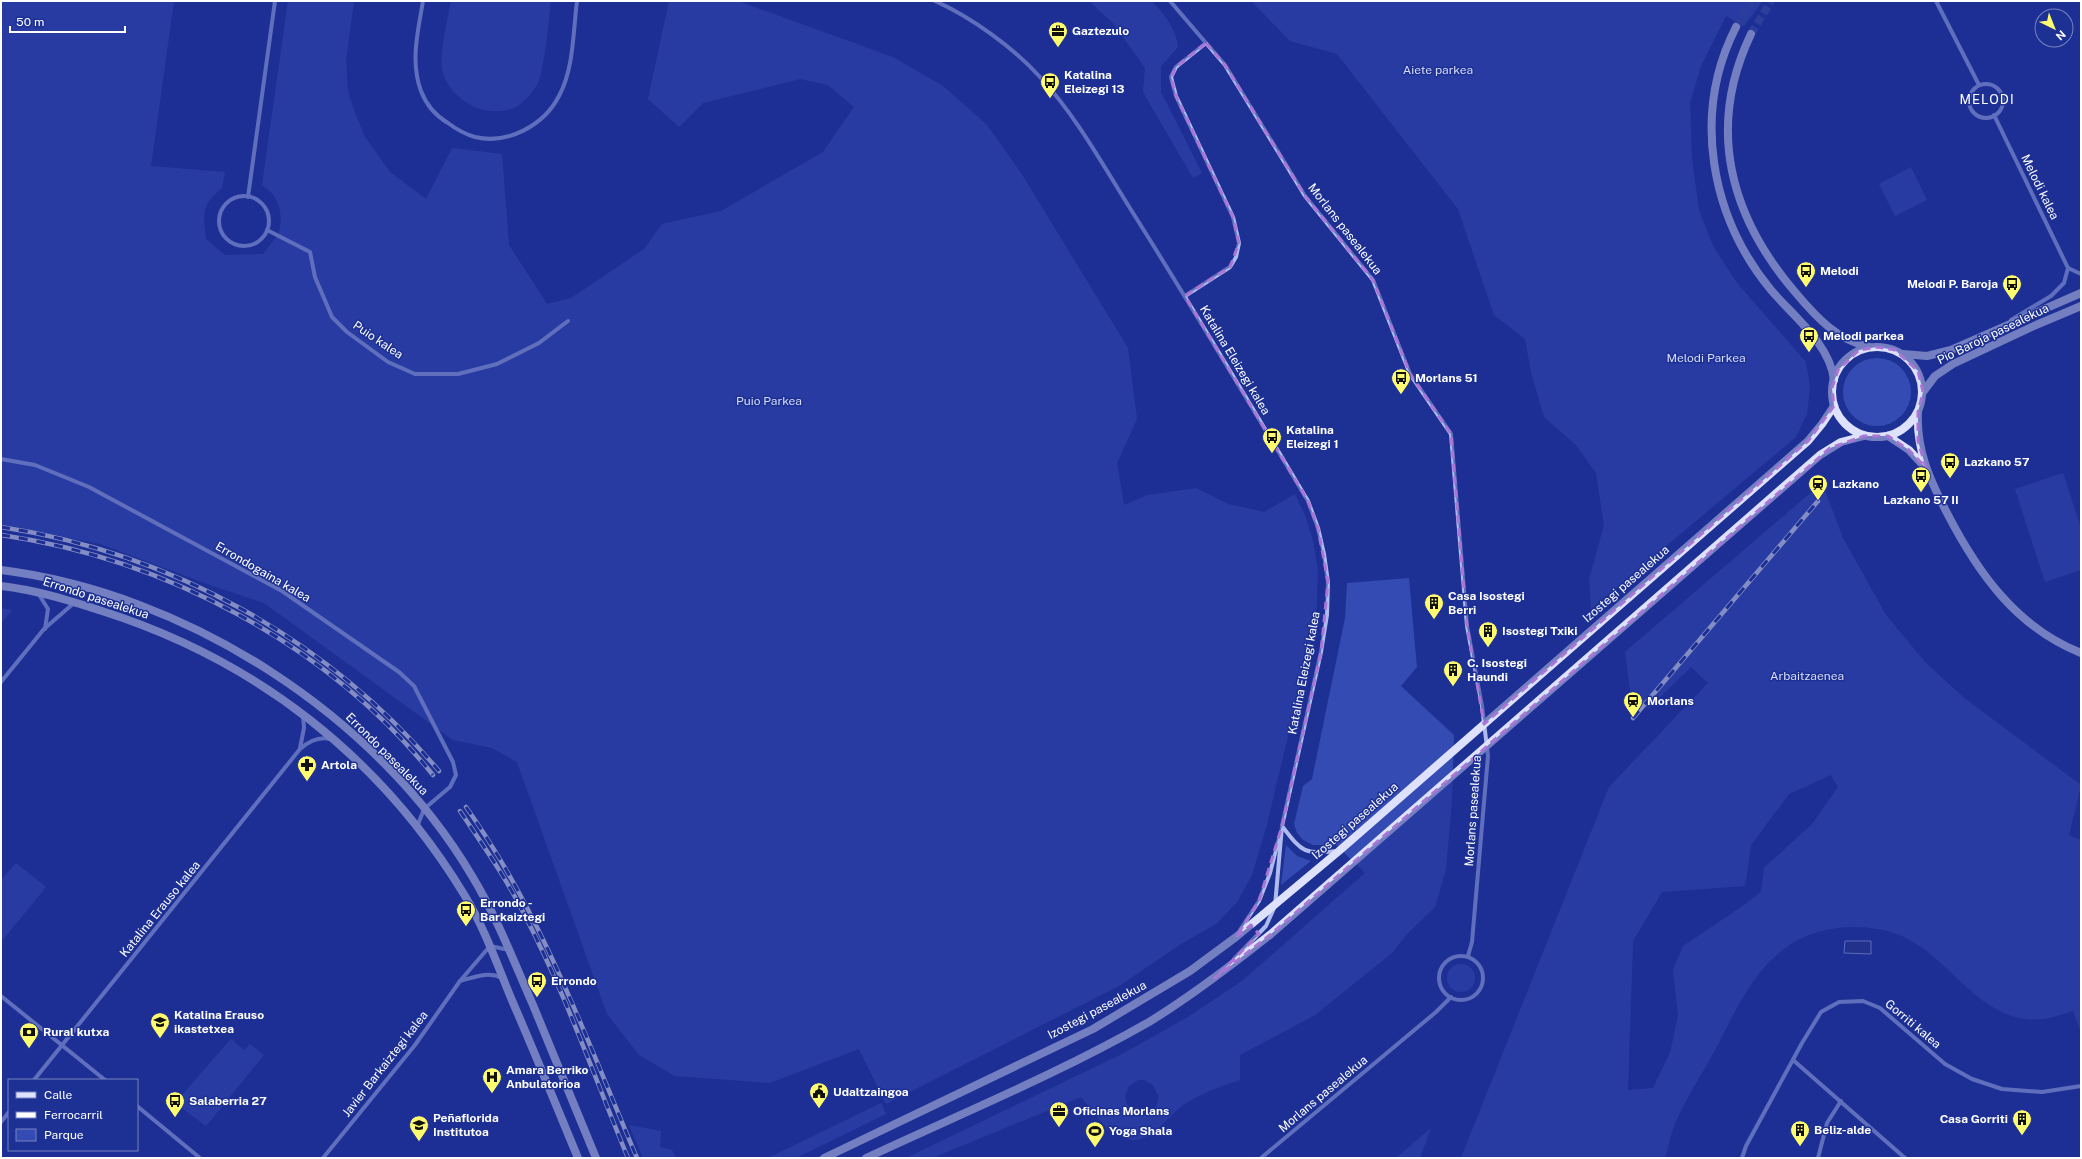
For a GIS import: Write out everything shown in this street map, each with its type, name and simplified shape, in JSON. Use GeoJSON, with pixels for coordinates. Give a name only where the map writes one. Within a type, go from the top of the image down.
{"type":"FeatureCollection","features":[{"type":"Feature","properties":{"kind":"main road"},"geometry":{"type":"LineString","coordinates":[[1736,27],[1722,61],[1712,118],[1712,157],[1721,199],[1731,227],[1748,259],[1770,289],[1820,346],[1830,362],[1834,380],[1832,397],[1834,406],[1845,424],[1864,436]]}},
{"type":"Feature","properties":{"kind":"main road"},"geometry":{"type":"LineString","coordinates":[[1751,34],[1733,83],[1728,119],[1729,155],[1732,175],[1744,213],[1762,249],[1782,277],[1804,302],[1838,336],[1847,341],[1869,347],[1886,347],[1903,354],[1918,371],[1923,392],[1918,412],[1918,441],[1926,468],[1959,536],[1979,569],[2002,598],[2025,620],[2044,634],[2057,643],[2081,653]]}},
{"type":"Feature","properties":{"kind":"main road","name":"Pio Baroja pasealekua"},"geometry":{"type":"LineString","coordinates":[[1903,354],[1915,356],[1939,354],[2081,293]]}},
{"type":"Feature","properties":{"kind":"main road","name":"Pio Baroja pasealekua"},"geometry":{"type":"LineString","coordinates":[[1923,392],[1935,376],[1952,364],[2036,324],[2081,306]]}},
{"type":"Feature","properties":{"kind":"main road"},"geometry":{"type":"LineString","coordinates":[[1834,380],[1843,362],[1859,350],[1869,347]]}},
{"type":"Feature","properties":{"kind":"main road","name":"Izostegi pasealekua"},"geometry":{"type":"LineString","coordinates":[[824,1158],[1093,1029],[1190,971],[1236,937],[1340,851],[1808,441],[1834,406]]}},
{"type":"Feature","properties":{"kind":"main road"},"geometry":{"type":"LineString","coordinates":[[866,1158],[1090,1053],[1150,1021],[1215,978],[1272,934],[1820,455],[1841,442],[1864,436],[1888,436],[1906,428],[1918,412]]}},
{"type":"Feature","properties":{"kind":"main road"},"geometry":{"type":"LineString","coordinates":[[1888,436],[1909,450],[1926,468]]}},
{"type":"Feature","properties":{"kind":"main road","name":"Errondo pasealekua"},"geometry":{"type":"LineString","coordinates":[[1,570],[30,573],[83,586],[138,605],[200,631],[245,655],[286,681],[326,712],[375,756],[424,809],[454,846],[473,877],[509,950],[596,1158]]}},
{"type":"Feature","properties":{"kind":"main road","name":"Errondo pasealekua"},"geometry":{"type":"LineString","coordinates":[[1,586],[35,591],[75,602],[132,620],[186,642],[235,669],[303,714],[338,741],[364,766],[417,827],[438,854],[466,897],[490,946],[578,1158]]}},
{"type":"Feature","properties":{"kind":"street"},"geometry":{"type":"LineString","coordinates":[[248,197],[275,1]]}},
{"type":"Feature","properties":{"kind":"street"},"geometry":{"type":"LineString","coordinates":[[423,1],[414,56],[416,75],[421,93],[430,107],[443,120],[461,132],[476,137],[493,138],[527,130],[546,115],[559,97],[567,77],[577,1]]}},
{"type":"Feature","properties":{"kind":"street","name":"Katalina Eleizegi kalea"},"geometry":{"type":"LineString","coordinates":[[935,1],[955,10],[980,26],[1039,76],[1067,109],[1185,296],[1308,500],[1318,528],[1328,582],[1327,615],[1321,652],[1282,826],[1275,906],[1266,926],[1215,978]]}},
{"type":"Feature","properties":{"kind":"street","name":"Morlans pasealekua"},"geometry":{"type":"LineString","coordinates":[[1170,1],[1225,65],[1305,196],[1373,280],[1410,374],[1452,434],[1467,626],[1482,706],[1488,768],[1472,942],[1468,956]]}},
{"type":"Feature","properties":{"kind":"street"},"geometry":{"type":"LineString","coordinates":[[1936,1],[1980,85]]}},
{"type":"Feature","properties":{"kind":"street"},"geometry":{"type":"LineString","coordinates":[[1185,296],[1230,267],[1236,257],[1239,243],[1233,217],[1176,96],[1172,77],[1176,67],[1206,43]]}},
{"type":"Feature","properties":{"kind":"street"},"geometry":{"type":"LineString","coordinates":[[1980,85],[1991,85],[1996,87],[2001,95],[2002,104],[2000,110],[1994,115],[1983,117],[1972,109],[1969,101],[1971,94],[1980,85]]}},
{"type":"Feature","properties":{"kind":"street","name":"Melodi kalea"},"geometry":{"type":"LineString","coordinates":[[1994,115],[2068,268]]}},
{"type":"Feature","properties":{"kind":"street"},"geometry":{"type":"LineString","coordinates":[[248,197],[261,203],[266,211],[269,219],[267,230],[261,240],[246,246],[233,244],[223,235],[219,219],[223,208],[232,200],[248,197]]}},
{"type":"Feature","properties":{"kind":"street","name":"Puio kalea"},"geometry":{"type":"LineString","coordinates":[[267,230],[310,252],[315,277],[332,317],[347,332],[388,362],[415,374],[458,374],[496,364],[539,343],[568,321]]}},
{"type":"Feature","properties":{"kind":"street"},"geometry":{"type":"LineString","coordinates":[[1989,333],[2051,296],[2064,283],[2068,268],[2081,274]]}},
{"type":"Feature","properties":{"kind":"street","name":"Errondogaina kalea"},"geometry":{"type":"LineString","coordinates":[[1,459],[35,465],[89,487],[282,591],[399,672],[414,686],[453,762],[456,775],[450,787],[424,809]]}},
{"type":"Feature","properties":{"kind":"street"},"geometry":{"type":"LineString","coordinates":[[35,591],[43,599],[48,609],[44,629]]}},
{"type":"Feature","properties":{"kind":"street"},"geometry":{"type":"LineString","coordinates":[[1,682],[44,629],[75,602]]}},
{"type":"Feature","properties":{"kind":"street","name":"Katalina Erauso kalea"},"geometry":{"type":"LineString","coordinates":[[300,749],[304,728],[303,714]]}},
{"type":"Feature","properties":{"kind":"street","name":"Katalina Erauso kalea"},"geometry":{"type":"LineString","coordinates":[[35,1079],[300,749],[308,742],[323,738],[338,741]]}},
{"type":"Feature","properties":{"kind":"street"},"geometry":{"type":"LineString","coordinates":[[417,827],[424,809]]}},
{"type":"Feature","properties":{"kind":"street"},"geometry":{"type":"LineString","coordinates":[[1282,826],[1297,846],[1312,853],[1340,851]]}},
{"type":"Feature","properties":{"kind":"street"},"geometry":{"type":"LineString","coordinates":[[1236,937],[1259,901],[1270,873],[1282,826]]}},
{"type":"Feature","properties":{"kind":"street"},"geometry":{"type":"LineString","coordinates":[[490,946],[509,950]]}},
{"type":"Feature","properties":{"kind":"street","name":"Javier Barkaiztegi kalea"},"geometry":{"type":"LineString","coordinates":[[323,1158],[416,1045],[460,981],[490,946]]}},
{"type":"Feature","properties":{"kind":"street"},"geometry":{"type":"LineString","coordinates":[[1454,956],[1468,956],[1477,962],[1482,968],[1484,975],[1480,990],[1468,999],[1456,1000],[1450,998],[1441,988],[1439,980],[1439,972],[1442,964],[1454,956]]}},
{"type":"Feature","properties":{"kind":"street"},"geometry":{"type":"LineString","coordinates":[[460,981],[485,974],[494,974],[503,978]]}},
{"type":"Feature","properties":{"kind":"street"},"geometry":{"type":"LineString","coordinates":[[1,996],[104,1079]]}},
{"type":"Feature","properties":{"kind":"street","name":"Morlans pasealekua"},"geometry":{"type":"LineString","coordinates":[[1261,1158],[1436,1012],[1450,998]]}},
{"type":"Feature","properties":{"kind":"street","name":"Gorriti kalea"},"geometry":{"type":"LineString","coordinates":[[1742,1158],[1746,1146],[1820,1012],[1839,1002],[1863,1001],[1880,1008],[1945,1064],[1972,1079],[2002,1089],[2042,1092],[2081,1086]]}},
{"type":"Feature","properties":{"kind":"street"},"geometry":{"type":"LineString","coordinates":[[1793,1060],[1906,1158]]}},
{"type":"Feature","properties":{"kind":"street"},"geometry":{"type":"LineString","coordinates":[[1818,1158],[1827,1123],[1841,1101]]}},
{"type":"Feature","properties":{"kind":"street"},"geometry":{"type":"LineString","coordinates":[[138,1107],[200,1158]]}},
{"type":"Feature","properties":{"kind":"street"},"geometry":{"type":"LineString","coordinates":[[1,1122],[8,1113]]}},
{"type":"Feature","properties":{"kind":"highlighted area"},"geometry":{"type":"Polygon","coordinates":[[[1206,43],[1225,65],[1305,196],[1373,280],[1410,374],[1451,434],[1467,626],[1484,724],[1808,441],[1834,406],[1832,388],[1838,370],[1859,350],[1877,347],[1895,350],[1918,371],[1923,392],[1918,412],[1918,441],[1926,468],[1909,450],[1888,436],[1864,436],[1830,448],[1271,934],[1215,978],[1259,934],[1251,925],[1236,937],[1259,901],[1282,826],[1321,652],[1328,582],[1318,528],[1308,501],[1185,296],[1230,267],[1239,243],[1233,217],[1176,96],[1171,77],[1176,67],[1206,43]]]}},
{"type":"Feature","properties":{"kind":"green space","name":"Puio Parkea"},"geometry":{"type":"Polygon","coordinates":[[[1,1],[174,1],[151,166],[225,172],[222,188],[215,194],[207,205],[204,223],[206,239],[225,255],[263,254],[276,238],[280,228],[281,215],[278,203],[272,193],[262,185],[288,1],[354,1],[346,61],[348,91],[365,137],[390,172],[426,199],[452,148],[502,154],[509,245],[547,304],[571,298],[644,249],[662,224],[721,211],[823,152],[854,107],[828,85],[800,79],[703,103],[679,127],[648,99],[669,1],[738,1],[893,57],[943,86],[987,125],[1021,173],[1128,348],[1137,419],[1117,463],[1124,505],[1148,495],[1196,488],[1228,504],[1264,512],[1295,494],[1306,518],[1313,541],[1318,570],[1316,620],[1266,828],[1252,875],[1237,902],[1216,924],[1181,944],[1119,986],[886,1104],[859,1049],[770,1083],[675,1076],[639,1055],[607,1014],[517,762],[492,748],[453,740],[264,603],[207,584],[100,544],[1,524],[1,1]]]}},
{"type":"Feature","properties":{"kind":"green space"},"geometry":{"type":"Polygon","coordinates":[[[451,1],[551,1],[548,32],[540,79],[530,95],[514,108],[503,111],[492,111],[471,105],[454,92],[447,83],[443,73],[442,58],[451,1]]]}},
{"type":"Feature","properties":{"kind":"green space"},"geometry":{"type":"Polygon","coordinates":[[[1089,1],[1151,1],[1169,22],[1175,34],[1178,47],[1161,66],[1161,92],[1202,173],[1193,178],[1143,92],[1145,68],[1113,23],[1089,1]]]}},
{"type":"Feature","properties":{"kind":"green space"},"geometry":{"type":"Polygon","coordinates":[[[1251,1],[1763,1],[1744,26],[1726,16],[1701,66],[1690,103],[1692,159],[1699,210],[1713,246],[1737,283],[1806,362],[1810,387],[1807,414],[1796,437],[1591,609],[1589,579],[1604,525],[1596,473],[1576,445],[1544,417],[1531,372],[1525,339],[1494,315],[1458,209],[1337,54],[1290,41],[1251,1]]]}},
{"type":"Feature","properties":{"kind":"green space"},"geometry":{"type":"Polygon","coordinates":[[[1911,167],[1927,200],[1895,216],[1879,184],[1911,167]]]}},
{"type":"Feature","properties":{"kind":"green space"},"geometry":{"type":"Polygon","coordinates":[[[1877,358],[1890,361],[1901,368],[1908,379],[1911,392],[1908,405],[1901,416],[1890,423],[1877,426],[1864,423],[1853,416],[1846,405],[1843,392],[1846,379],[1853,368],[1864,361],[1877,358]]]}},
{"type":"Feature","properties":{"kind":"green space"},"geometry":{"type":"Polygon","coordinates":[[[2063,473],[2081,528],[2081,570],[2045,582],[2015,489],[2063,473]]]}},
{"type":"Feature","properties":{"kind":"green space","name":"Arbaitzaenea"},"geometry":{"type":"Polygon","coordinates":[[[1822,483],[1843,538],[1886,615],[1925,662],[1963,697],[2081,785],[2069,835],[2081,840],[2081,1032],[2073,1011],[2044,1019],[2021,1018],[2000,1011],[1982,1000],[1965,986],[1932,955],[1914,942],[1894,933],[1880,929],[1851,927],[1837,928],[1813,934],[1792,943],[1775,956],[1760,972],[1736,1010],[1683,1107],[1673,1130],[1665,1158],[1461,1158],[1609,787],[1708,683],[1691,667],[1648,709],[1630,690],[1625,652],[1822,483]],[[1831,775],[1789,794],[1751,845],[1745,886],[1662,892],[1633,941],[1628,1090],[1653,1088],[1670,1053],[1678,1016],[1673,970],[1683,946],[1761,892],[1764,868],[1813,823],[1838,787],[1831,775]]]}},
{"type":"Feature","properties":{"kind":"green space"},"geometry":{"type":"Polygon","coordinates":[[[1409,578],[1417,667],[1401,686],[1454,735],[1452,800],[1446,869],[1435,907],[1406,935],[1392,953],[1315,1015],[1240,1055],[1240,1080],[1219,1087],[1192,1099],[1157,1129],[1141,1139],[1132,1140],[1124,1137],[1114,1125],[1108,1130],[1081,1097],[932,1158],[906,1158],[1122,1054],[1188,1017],[1242,981],[1365,873],[1334,843],[1326,845],[1313,845],[1303,840],[1297,833],[1294,824],[1303,786],[1312,779],[1345,618],[1347,583],[1409,578]],[[1138,1080],[1128,1087],[1125,1098],[1133,1111],[1142,1114],[1151,1111],[1156,1107],[1159,1097],[1153,1085],[1144,1080],[1138,1080]]]}},
{"type":"Feature","properties":{"kind":"green space"},"geometry":{"type":"Polygon","coordinates":[[[1,608],[12,610],[1,623],[1,608]]]}},
{"type":"Feature","properties":{"kind":"green space"},"geometry":{"type":"Polygon","coordinates":[[[1286,845],[1297,856],[1311,861],[1281,885],[1286,845]]]}},
{"type":"Feature","properties":{"kind":"green space"},"geometry":{"type":"Polygon","coordinates":[[[16,863],[46,887],[1,942],[1,880],[16,863]]]}},
{"type":"Feature","properties":{"kind":"green space"},"geometry":{"type":"Polygon","coordinates":[[[1461,964],[1471,968],[1475,978],[1471,988],[1461,992],[1451,988],[1447,978],[1451,968],[1461,964]]]}},
{"type":"Feature","properties":{"kind":"green space"},"geometry":{"type":"Polygon","coordinates":[[[231,1039],[244,1050],[250,1044],[264,1055],[206,1126],[175,1103],[231,1039]]]}},
{"type":"Feature","properties":{"kind":"green space"},"geometry":{"type":"Polygon","coordinates":[[[881,1103],[886,1114],[796,1158],[768,1158],[881,1103]]]}},
{"type":"Feature","properties":{"kind":"green space"},"geometry":{"type":"Polygon","coordinates":[[[629,1125],[661,1131],[660,1147],[672,1150],[676,1158],[643,1158],[629,1125]]]}},
{"type":"Feature","properties":{"kind":"green space"},"geometry":{"type":"Polygon","coordinates":[[[1431,1128],[1420,1158],[1396,1158],[1431,1128]]]}},
{"type":"Feature","properties":{"kind":"shaded area"},"geometry":{"type":"Polygon","coordinates":[[[1845,941],[1871,941],[1871,954],[1844,953],[1845,941]]]}},
{"type":"Feature","properties":{"kind":"tunnel"},"geometry":{"type":"LineString","coordinates":[[1736,27],[1752,1]]}},
{"type":"Feature","properties":{"kind":"tunnel"},"geometry":{"type":"LineString","coordinates":[[1751,34],[1771,1]]}},
{"type":"Feature","properties":{"kind":"railway"},"geometry":{"type":"LineString","coordinates":[[1633,718],[1818,501]]}},
{"type":"Feature","properties":{"kind":"railway"},"geometry":{"type":"LineString","coordinates":[[1,527],[64,540],[126,558],[185,581],[242,609],[296,643],[348,681],[395,724],[439,771]]}},
{"type":"Feature","properties":{"kind":"railway"},"geometry":{"type":"LineString","coordinates":[[1,535],[63,547],[123,564],[183,587],[240,615],[294,648],[344,686],[391,728],[433,775]]}},
{"type":"Feature","properties":{"kind":"railway"},"geometry":{"type":"LineString","coordinates":[[466,807],[518,890],[540,933],[581,1022],[637,1158]]}},
{"type":"Feature","properties":{"kind":"railway"},"geometry":{"type":"LineString","coordinates":[[460,811],[509,886],[538,942],[565,1002],[628,1158]]}},
{"type":"Feature","properties":{"kind":"place","name":"Gaztezulo"},"geometry":{"type":"Point","coordinates":[1058,48]}},
{"type":"Feature","properties":{"kind":"place","name":"Katalina Eleizegi 13"},"geometry":{"type":"Point","coordinates":[1050,99]}},
{"type":"Feature","properties":{"kind":"place","name":"Melodi"},"geometry":{"type":"Point","coordinates":[1806,288]}},
{"type":"Feature","properties":{"kind":"place","name":"Melodi P. Baroja"},"geometry":{"type":"Point","coordinates":[2012,301]}},
{"type":"Feature","properties":{"kind":"place","name":"Melodi parkea"},"geometry":{"type":"Point","coordinates":[1809,353]}},
{"type":"Feature","properties":{"kind":"place","name":"Morlans 51"},"geometry":{"type":"Point","coordinates":[1401,395]}},
{"type":"Feature","properties":{"kind":"place","name":"Katalina Eleizegi 1"},"geometry":{"type":"Point","coordinates":[1272,454]}},
{"type":"Feature","properties":{"kind":"place","name":"Lazkano 57"},"geometry":{"type":"Point","coordinates":[1950,479]}},
{"type":"Feature","properties":{"kind":"place","name":"Lazkano 57 II"},"geometry":{"type":"Point","coordinates":[1921,493]}},
{"type":"Feature","properties":{"kind":"place","name":"Lazkano"},"geometry":{"type":"Point","coordinates":[1818,501]}},
{"type":"Feature","properties":{"kind":"place","name":"Casa Isostegi Berri"},"geometry":{"type":"Point","coordinates":[1434,620]}},
{"type":"Feature","properties":{"kind":"place","name":"Isostegi Txiki"},"geometry":{"type":"Point","coordinates":[1488,648]}},
{"type":"Feature","properties":{"kind":"place","name":"C. Isostegi Haundi"},"geometry":{"type":"Point","coordinates":[1453,687]}},
{"type":"Feature","properties":{"kind":"place","name":"Morlans"},"geometry":{"type":"Point","coordinates":[1633,718]}},
{"type":"Feature","properties":{"kind":"place","name":"Artola"},"geometry":{"type":"Point","coordinates":[307,782]}},
{"type":"Feature","properties":{"kind":"place","name":"Errondo - Barkaiztegi"},"geometry":{"type":"Point","coordinates":[466,927]}},
{"type":"Feature","properties":{"kind":"place","name":"Errondo"},"geometry":{"type":"Point","coordinates":[537,998]}},
{"type":"Feature","properties":{"kind":"place","name":"Katalina Erauso ikastetxea"},"geometry":{"type":"Point","coordinates":[160,1039]}},
{"type":"Feature","properties":{"kind":"place","name":"Rural kutxa"},"geometry":{"type":"Point","coordinates":[29,1049]}},
{"type":"Feature","properties":{"kind":"place","name":"Amara Berriko Anbulatorioa"},"geometry":{"type":"Point","coordinates":[492,1094]}},
{"type":"Feature","properties":{"kind":"place","name":"Udaltzaingoa"},"geometry":{"type":"Point","coordinates":[819,1109]}},
{"type":"Feature","properties":{"kind":"place","name":"Salaberria 27"},"geometry":{"type":"Point","coordinates":[175,1118]}},
{"type":"Feature","properties":{"kind":"place","name":"Oficinas Morlans"},"geometry":{"type":"Point","coordinates":[1059,1128]}},
{"type":"Feature","properties":{"kind":"place","name":"Casa Gorriti"},"geometry":{"type":"Point","coordinates":[2022,1136]}},
{"type":"Feature","properties":{"kind":"place","name":"Peñaflorida Institutoa"},"geometry":{"type":"Point","coordinates":[419,1142]}},
{"type":"Feature","properties":{"kind":"place","name":"Beliz-alde"},"geometry":{"type":"Point","coordinates":[1800,1147]}},
{"type":"Feature","properties":{"kind":"place","name":"Yoga Shala"},"geometry":{"type":"Point","coordinates":[1095,1148]}},
{"type":"Feature","properties":{"kind":"district","name":"MELODI"},"geometry":{"type":"Point","coordinates":[1987,99]}},
{"type":"Feature","properties":{"kind":"park label","name":"Aiete parkea"},"geometry":{"type":"Point","coordinates":[1438,70]}},
{"type":"Feature","properties":{"kind":"park label","name":"Melodi Parkea"},"geometry":{"type":"Point","coordinates":[1706,358]}}]}
